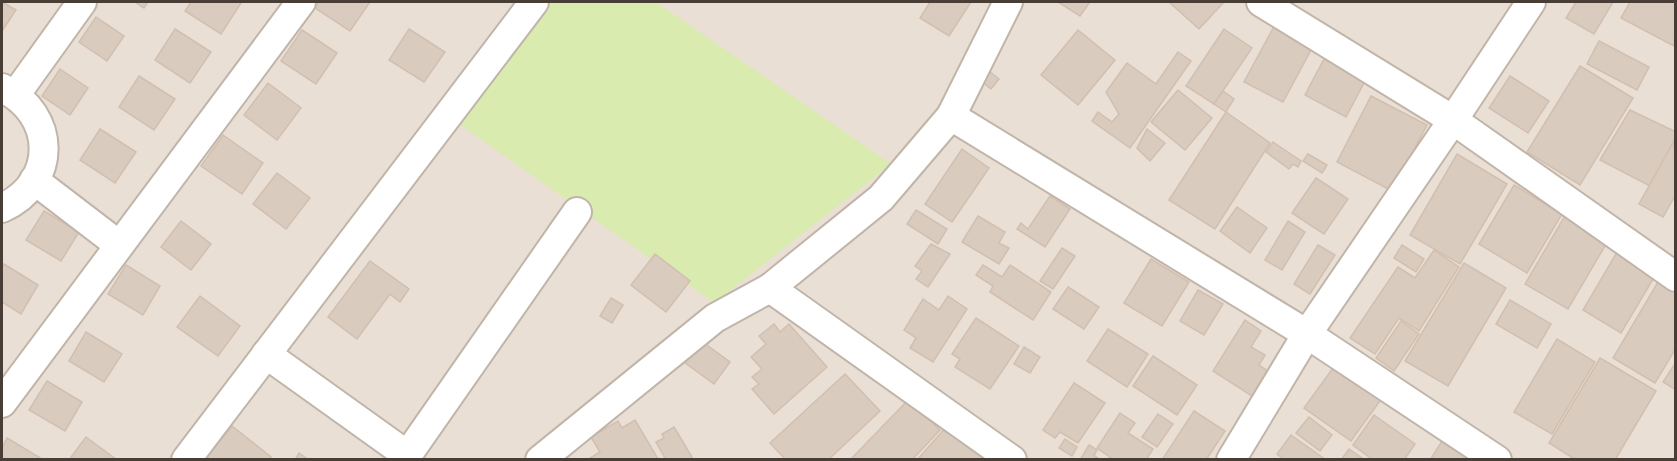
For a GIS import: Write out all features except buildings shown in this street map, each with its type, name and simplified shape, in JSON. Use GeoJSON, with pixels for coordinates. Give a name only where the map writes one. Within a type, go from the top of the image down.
{"type":"FeatureCollection","features":[{"type":"Feature","properties":{"kind":"street"},"geometry":{"type":"LineString","coordinates":[[2,208],[30,189],[40,170],[44,149],[41,129],[32,110],[9,91],[82,2]]}},
{"type":"Feature","properties":{"kind":"street"},"geometry":{"type":"LineString","coordinates":[[2,403],[301,2]]}},
{"type":"Feature","properties":{"kind":"street"},"geometry":{"type":"LineString","coordinates":[[186,459],[534,2]]}},
{"type":"Feature","properties":{"kind":"street"},"geometry":{"type":"LineString","coordinates":[[540,459],[715,318],[770,288],[881,198],[951,116],[1008,2]]}},
{"type":"Feature","properties":{"kind":"street"},"geometry":{"type":"LineString","coordinates":[[1261,2],[1453,120],[1676,277]]}},
{"type":"Feature","properties":{"kind":"street"},"geometry":{"type":"LineString","coordinates":[[1231,459],[1307,334],[1531,2]]}},
{"type":"Feature","properties":{"kind":"street"},"geometry":{"type":"LineString","coordinates":[[951,116],[1307,334],[1497,459]]}},
{"type":"Feature","properties":{"kind":"street"},"geometry":{"type":"LineString","coordinates":[[34,180],[119,245]]}},
{"type":"Feature","properties":{"kind":"street"},"geometry":{"type":"LineString","coordinates":[[266,354],[405,457],[577,212]]}},
{"type":"Feature","properties":{"kind":"street"},"geometry":{"type":"LineString","coordinates":[[770,288],[1012,459]]}},
{"type":"Feature","properties":{"kind":"shaded area"},"geometry":{"type":"Polygon","coordinates":[[[2,2],[1675,2],[1675,459],[2,459],[2,2]]]}},
{"type":"Feature","properties":{"kind":"green space"},"geometry":{"type":"Polygon","coordinates":[[[545,2],[656,2],[891,164],[714,303],[459,124],[545,2]]]}}]}
